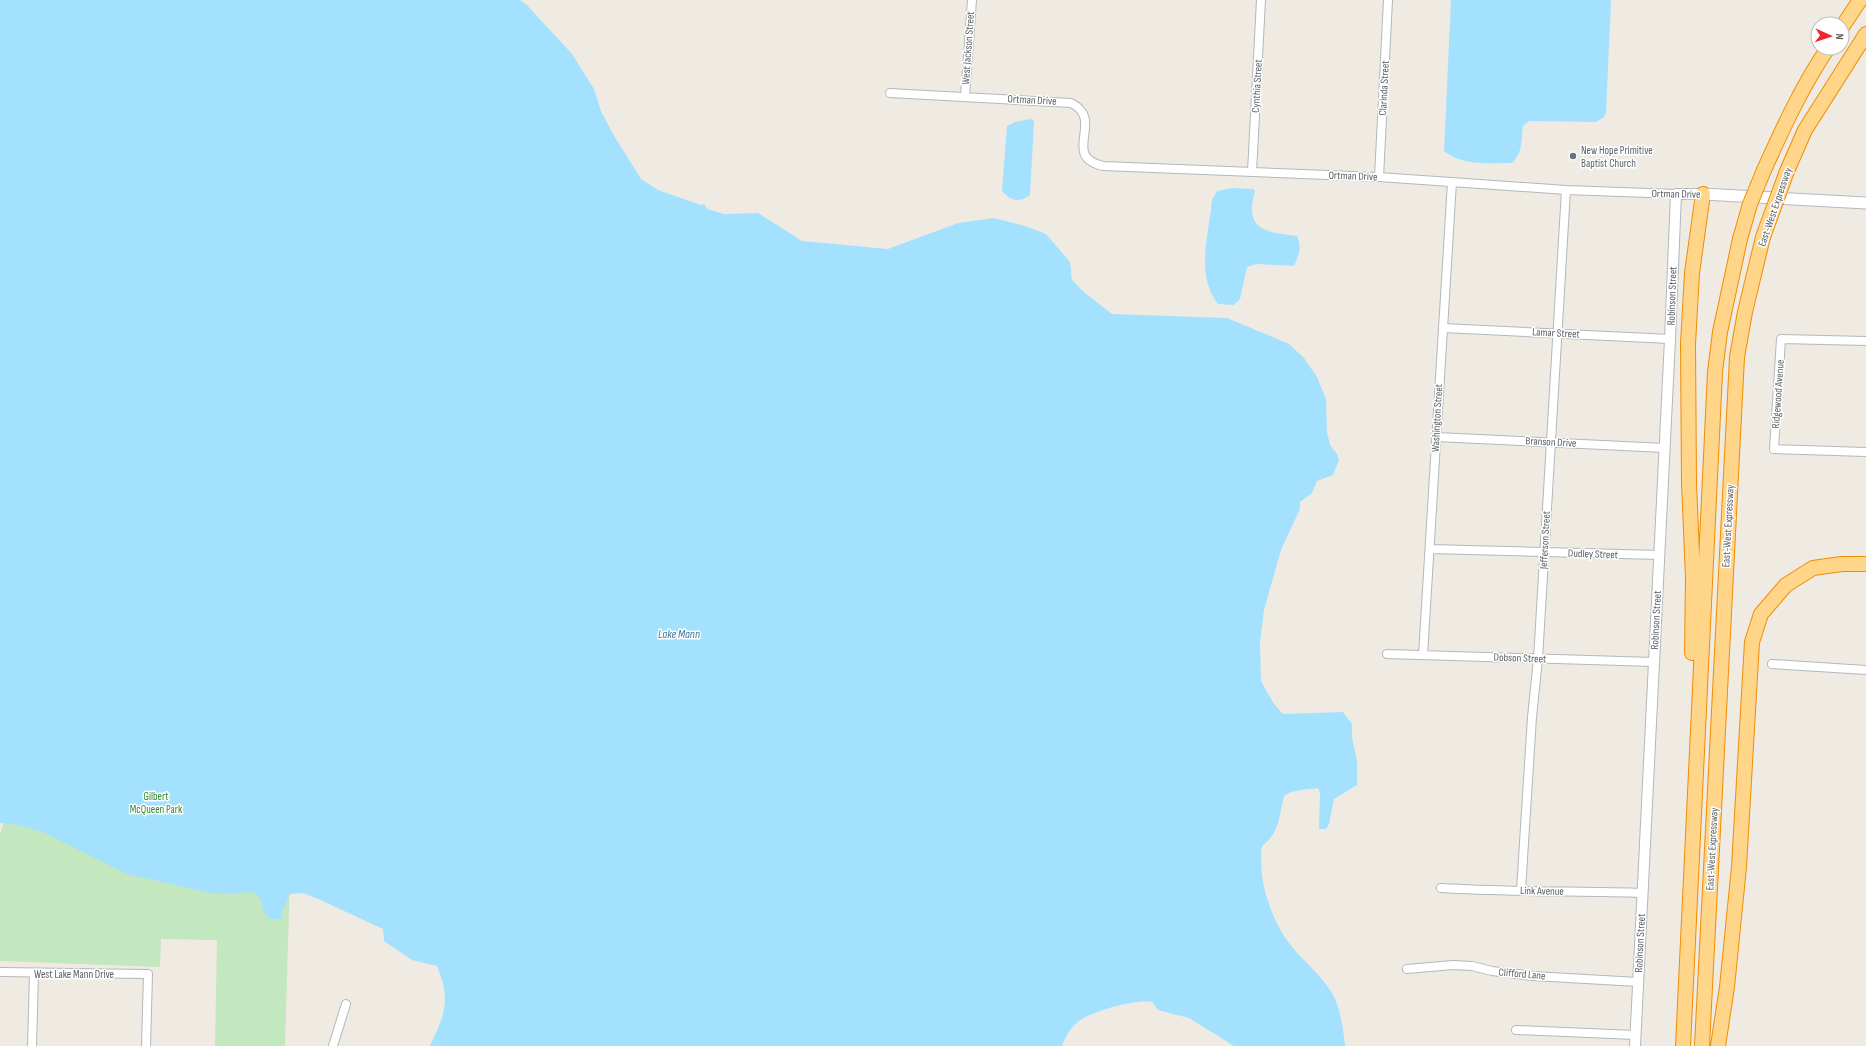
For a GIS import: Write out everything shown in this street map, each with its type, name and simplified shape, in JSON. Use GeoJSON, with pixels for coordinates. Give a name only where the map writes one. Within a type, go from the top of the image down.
{"type":"FeatureCollection","features":[{"type":"Feature","properties":{"kind":"highway"},"geometry":{"type":"LineString","coordinates":[[1849,16],[1860,0]]}},
{"type":"Feature","properties":{"kind":"highway","name":"East-West Expressway"},"geometry":{"type":"LineString","coordinates":[[1702,1046],[1737,357],[1745,312],[1763,237],[1787,171],[1805,130],[1866,34]]}},
{"type":"Feature","properties":{"kind":"highway","name":"East-West Expressway"},"geometry":{"type":"LineString","coordinates":[[1683,1046],[1715,372],[1721,325],[1740,239],[1750,204],[1764,170],[1799,96],[1812,71],[1822,56]]}},
{"type":"Feature","properties":{"kind":"highway"},"geometry":{"type":"LineString","coordinates":[[1690,908],[1693,578],[1689,483],[1688,344],[1692,273],[1704,194]]}},
{"type":"Feature","properties":{"kind":"highway"},"geometry":{"type":"LineString","coordinates":[[1718,1046],[1727,986],[1739,867],[1752,642],[1761,614],[1786,584],[1813,568],[1842,564],[1866,564]]}},
{"type":"Feature","properties":{"kind":"main road","name":"Ortman Drive"},"geometry":{"type":"LineString","coordinates":[[1704,194],[1866,203]]}},
{"type":"Feature","properties":{"kind":"street","name":"West Jackson Street"},"geometry":{"type":"LineString","coordinates":[[965,97],[972,0]]}},
{"type":"Feature","properties":{"kind":"street","name":"Cynthia Street"},"geometry":{"type":"LineString","coordinates":[[1252,172],[1261,0]]}},
{"type":"Feature","properties":{"kind":"street","name":"Clarinda Street"},"geometry":{"type":"LineString","coordinates":[[1379,177],[1388,0]]}},
{"type":"Feature","properties":{"kind":"street","name":"Ortman Drive"},"geometry":{"type":"LineString","coordinates":[[890,93],[1071,102],[1079,106],[1084,113],[1085,121],[1083,150],[1085,157],[1094,164],[1103,166],[1379,177],[1566,190],[1704,194]]}},
{"type":"Feature","properties":{"kind":"street","name":"Washington Street"},"geometry":{"type":"LineString","coordinates":[[1423,655],[1452,182]]}},
{"type":"Feature","properties":{"kind":"street","name":"Jefferson Street"},"geometry":{"type":"LineString","coordinates":[[1521,890],[1532,717],[1538,659],[1545,552],[1566,190]]}},
{"type":"Feature","properties":{"kind":"street","name":"Robinson Street"},"geometry":{"type":"LineString","coordinates":[[1635,1046],[1660,556],[1676,194]]}},
{"type":"Feature","properties":{"kind":"street","name":"Lamar Street"},"geometry":{"type":"LineString","coordinates":[[1443,328],[1670,339]]}},
{"type":"Feature","properties":{"kind":"street","name":"Ridgewood Avenue"},"geometry":{"type":"LineString","coordinates":[[1866,341],[1781,339],[1774,450],[1866,452]]}},
{"type":"Feature","properties":{"kind":"street","name":"Branson Drive"},"geometry":{"type":"LineString","coordinates":[[1436,437],[1665,448]]}},
{"type":"Feature","properties":{"kind":"street","name":"Dudley Street"},"geometry":{"type":"LineString","coordinates":[[1430,549],[1660,556]]}},
{"type":"Feature","properties":{"kind":"street","name":"Dobson Street"},"geometry":{"type":"LineString","coordinates":[[1387,654],[1654,662]]}},
{"type":"Feature","properties":{"kind":"street"},"geometry":{"type":"LineString","coordinates":[[1772,664],[1866,670]]}},
{"type":"Feature","properties":{"kind":"street","name":"Link Avenue"},"geometry":{"type":"LineString","coordinates":[[1441,888],[1490,891],[1521,890],[1643,893]]}},
{"type":"Feature","properties":{"kind":"street","name":"Clifford Lane"},"geometry":{"type":"LineString","coordinates":[[1407,969],[1453,965],[1472,966],[1492,971],[1533,976],[1638,982]]}},
{"type":"Feature","properties":{"kind":"street","name":"West Lake Mann Drive"},"geometry":{"type":"LineString","coordinates":[[0,972],[148,974],[146,1046]]}},
{"type":"Feature","properties":{"kind":"street"},"geometry":{"type":"LineString","coordinates":[[32,1046],[34,973]]}},
{"type":"Feature","properties":{"kind":"street"},"geometry":{"type":"LineString","coordinates":[[333,1046],[346,1004]]}},
{"type":"Feature","properties":{"kind":"street"},"geometry":{"type":"LineString","coordinates":[[1516,1030],[1635,1035]]}},
{"type":"Feature","properties":{"kind":"green space","name":"Gilbert McQueen Park"},"geometry":{"type":"Polygon","coordinates":[[[86,592],[298,604],[285,1046],[215,1046],[217,940],[161,939],[160,967],[0,961],[0,834],[86,592]]]}},
{"type":"Feature","properties":{"kind":"water","name":"Lake Mann"},"geometry":{"type":"Polygon","coordinates":[[[0,0],[520,0],[526,4],[572,54],[594,89],[601,111],[613,134],[641,179],[658,190],[701,205],[704,204],[707,209],[724,214],[758,213],[802,241],[888,249],[958,223],[994,218],[1025,226],[1046,234],[1070,262],[1072,280],[1085,293],[1112,314],[1227,318],[1289,344],[1304,358],[1317,377],[1326,399],[1327,432],[1330,445],[1337,454],[1339,460],[1333,475],[1317,481],[1312,493],[1300,502],[1300,509],[1281,550],[1264,610],[1260,642],[1261,681],[1274,704],[1283,714],[1343,712],[1352,724],[1352,738],[1357,761],[1357,785],[1334,799],[1329,824],[1326,829],[1319,829],[1320,793],[1318,788],[1296,791],[1284,796],[1276,829],[1268,841],[1262,846],[1261,857],[1263,881],[1273,915],[1289,944],[1321,978],[1332,993],[1338,1006],[1345,1046],[1234,1046],[1189,1018],[1158,1010],[1152,1002],[1136,1002],[1097,1012],[1082,1019],[1075,1024],[1065,1038],[1062,1046],[430,1046],[442,1016],[445,998],[444,989],[437,966],[412,960],[384,941],[383,929],[303,893],[290,894],[282,911],[281,919],[269,919],[263,910],[261,899],[253,892],[216,894],[127,874],[45,833],[20,825],[0,823],[0,0]]]}},
{"type":"Feature","properties":{"kind":"water"},"geometry":{"type":"Polygon","coordinates":[[[1451,0],[1611,0],[1606,113],[1603,118],[1596,122],[1529,121],[1523,126],[1520,150],[1516,159],[1512,163],[1476,163],[1451,156],[1444,151],[1451,0]]]}},
{"type":"Feature","properties":{"kind":"water"},"geometry":{"type":"Polygon","coordinates":[[[1030,119],[1033,120],[1034,123],[1030,195],[1026,198],[1015,200],[1002,191],[1007,126],[1015,122],[1030,119]]]}},
{"type":"Feature","properties":{"kind":"water"},"geometry":{"type":"Polygon","coordinates":[[[1232,188],[1253,189],[1255,191],[1252,204],[1252,214],[1255,221],[1260,227],[1266,230],[1275,233],[1297,236],[1300,247],[1294,266],[1257,264],[1247,267],[1240,299],[1234,305],[1218,304],[1211,292],[1205,267],[1205,254],[1212,200],[1217,191],[1232,188]]]}},
{"type":"Feature","properties":{"kind":"place","name":"New Hope Primitive Baptist Church"},"geometry":{"type":"Point","coordinates":[1573,156]}}]}
